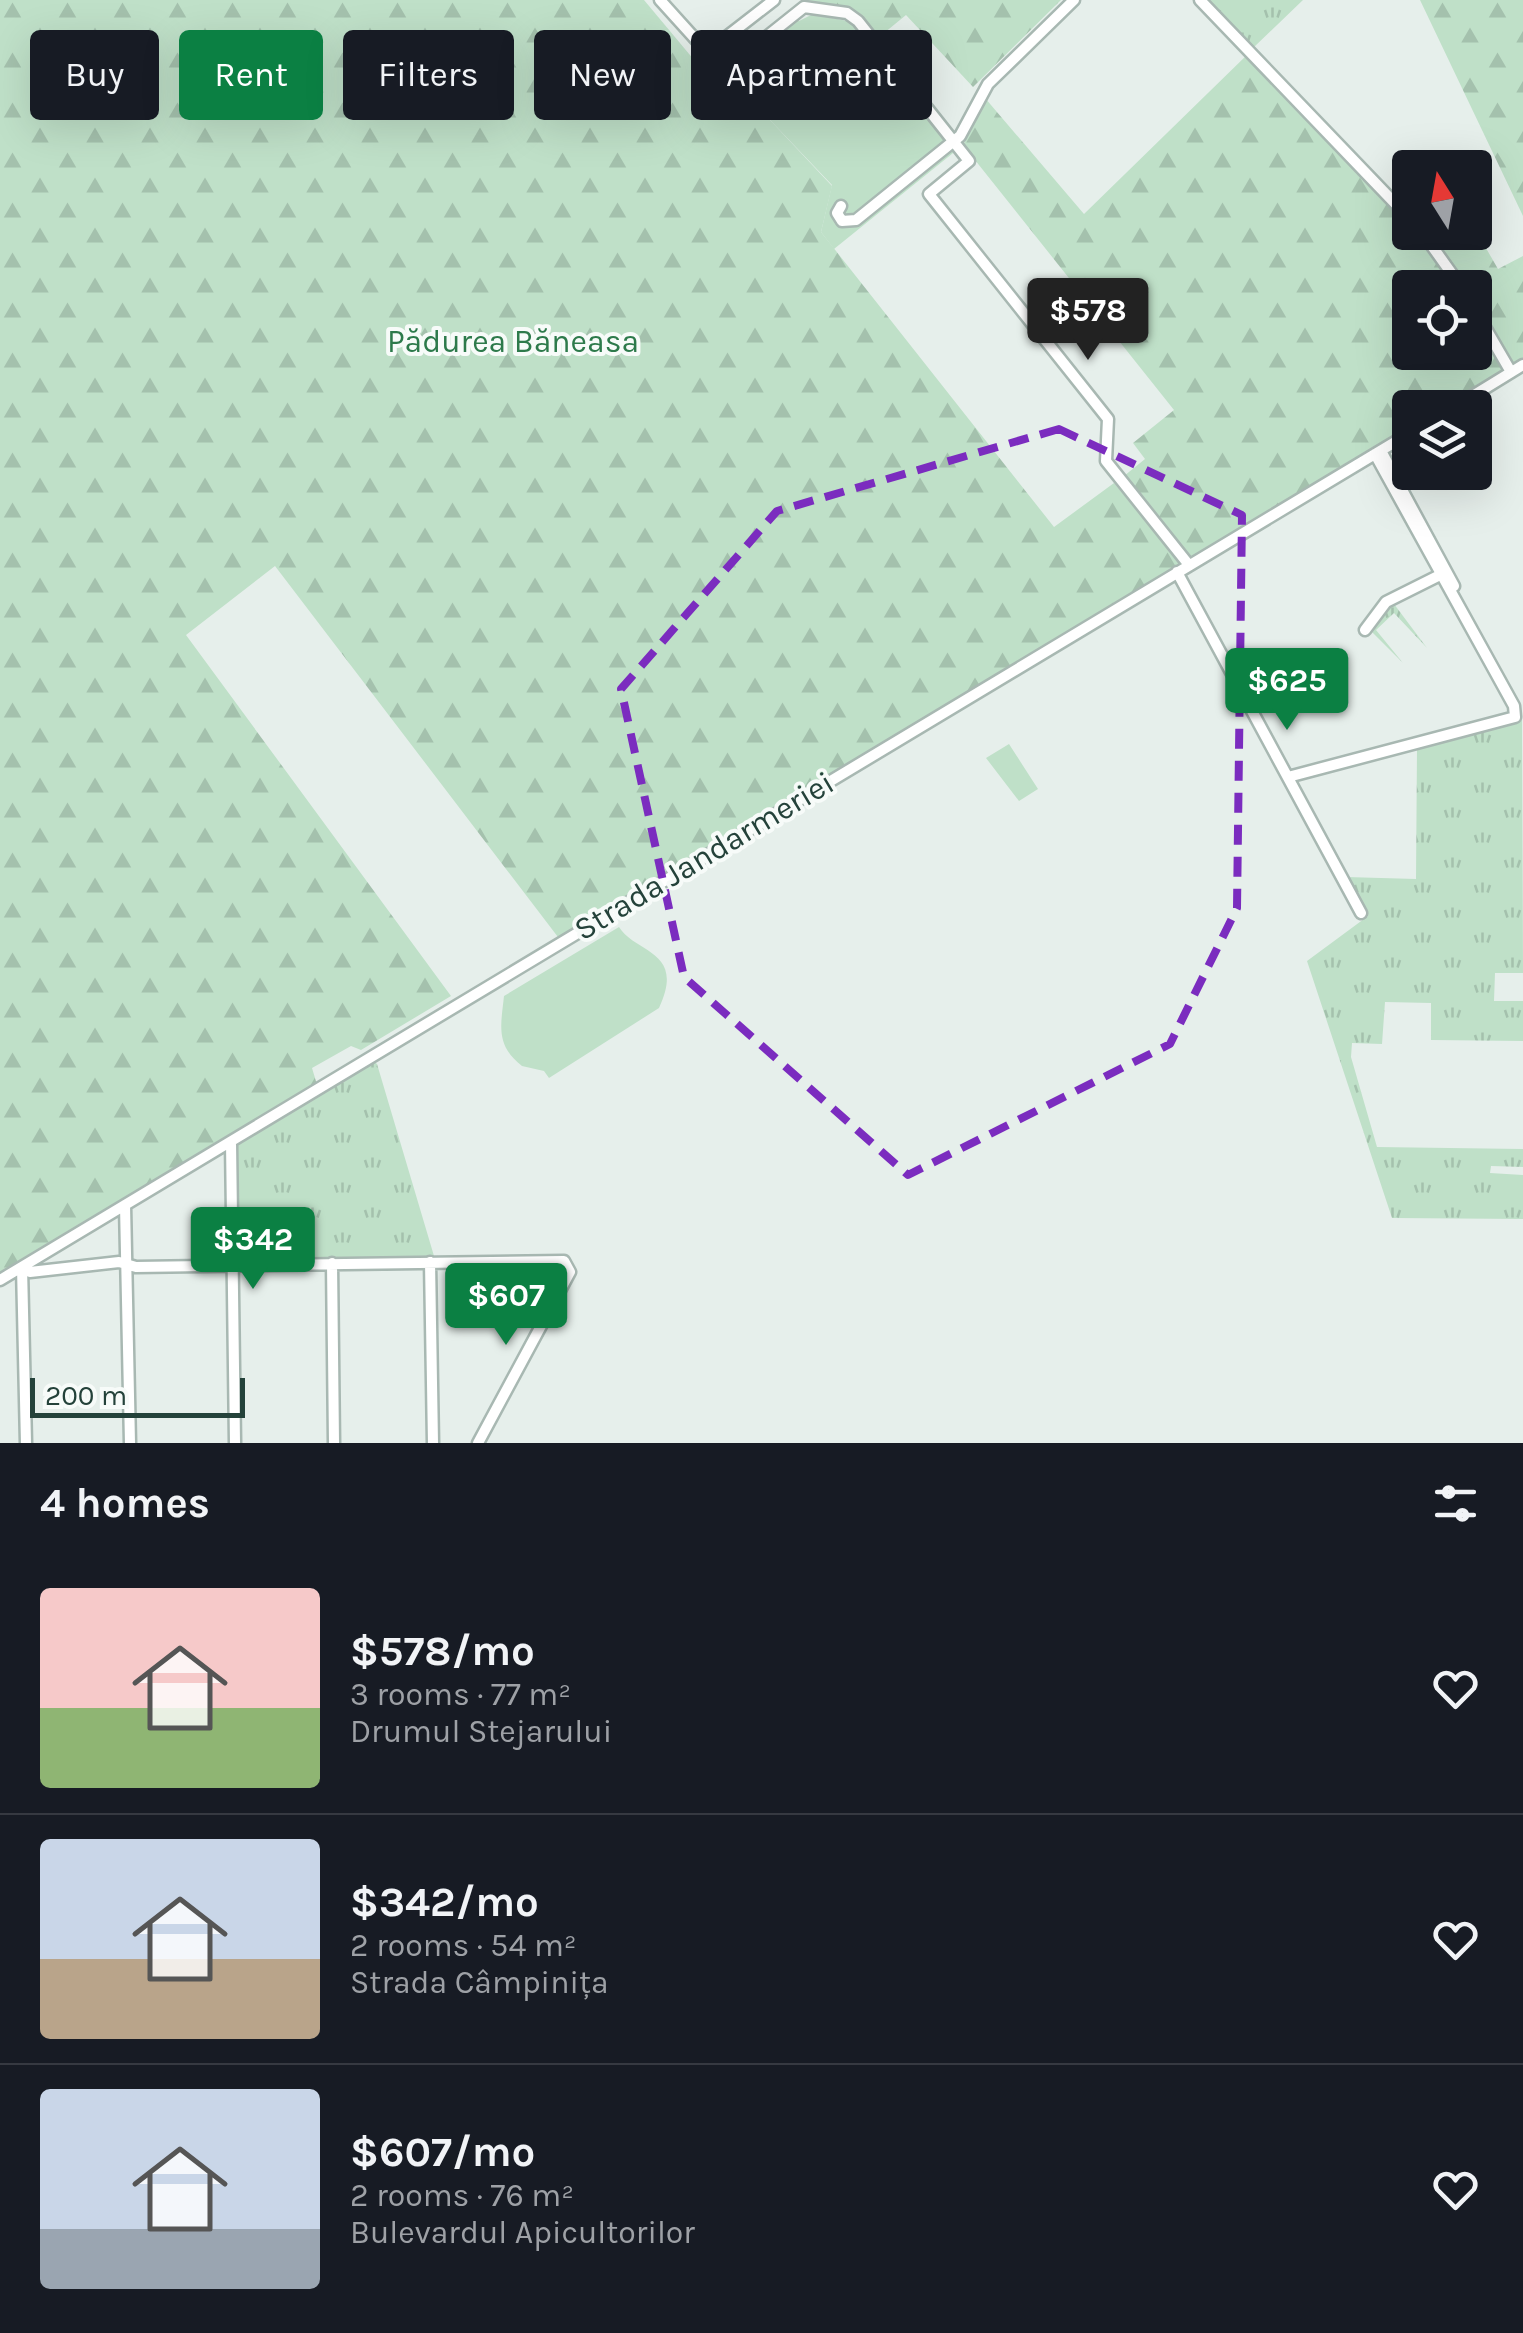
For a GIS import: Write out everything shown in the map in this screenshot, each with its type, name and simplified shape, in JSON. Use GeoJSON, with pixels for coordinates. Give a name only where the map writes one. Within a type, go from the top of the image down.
{"type":"FeatureCollection","features":[{"type":"Feature","properties":{"kind":"street"},"geometry":{"type":"LineString","coordinates":[[660,0],[708,52],[768,2]]}},
{"type":"Feature","properties":{"kind":"street"},"geometry":{"type":"LineString","coordinates":[[789,0],[798,11]]}},
{"type":"Feature","properties":{"kind":"street"},"geometry":{"type":"LineString","coordinates":[[840,206],[837,213],[842,222],[856,220],[953,142],[988,84],[1074,0]]}},
{"type":"Feature","properties":{"kind":"street"},"geometry":{"type":"LineString","coordinates":[[1200,0],[1392,200]]}},
{"type":"Feature","properties":{"kind":"street"},"geometry":{"type":"LineString","coordinates":[[774,30],[810,5],[855,18],[969,161],[929,194],[1108,420],[1106,461],[1189,564]]}},
{"type":"Feature","properties":{"kind":"street"},"geometry":{"type":"LineString","coordinates":[[1492,339],[1511,372]]}},
{"type":"Feature","properties":{"kind":"street"},"geometry":{"type":"LineString","coordinates":[[1482,390],[1523,366]]}},
{"type":"Feature","properties":{"kind":"street","name":"Strada Jandarmeriei"},"geometry":{"type":"LineString","coordinates":[[0,1280],[1392,444]]}},
{"type":"Feature","properties":{"kind":"street"},"geometry":{"type":"LineString","coordinates":[[1288,777],[1516,717],[1497,674],[1440,575],[1378,452]]}},
{"type":"Feature","properties":{"kind":"street"},"geometry":{"type":"LineString","coordinates":[[1378,452],[1478,630]]}},
{"type":"Feature","properties":{"kind":"street"},"geometry":{"type":"LineString","coordinates":[[1177,572],[1362,913]]}},
{"type":"Feature","properties":{"kind":"street"},"geometry":{"type":"LineString","coordinates":[[1364,630],[1390,600],[1440,575]]}},
{"type":"Feature","properties":{"kind":"street"},"geometry":{"type":"LineString","coordinates":[[231,1142],[235,1443]]}},
{"type":"Feature","properties":{"kind":"street"},"geometry":{"type":"LineString","coordinates":[[125,1205],[130,1443]]}},
{"type":"Feature","properties":{"kind":"street"},"geometry":{"type":"LineString","coordinates":[[22,1267],[30,1272],[119,1262],[128,1266],[564,1260],[570,1272],[478,1443]]}},
{"type":"Feature","properties":{"kind":"street"},"geometry":{"type":"LineString","coordinates":[[430,1262],[433,1443]]}},
{"type":"Feature","properties":{"kind":"street"},"geometry":{"type":"LineString","coordinates":[[332,1264],[334,1443]]}},
{"type":"Feature","properties":{"kind":"street"},"geometry":{"type":"LineString","coordinates":[[22,1267],[26,1443]]}},
{"type":"Feature","properties":{"kind":"highlighted area"},"geometry":{"type":"Polygon","coordinates":[[[1059,429],[1242,515],[1237,908],[1170,1044],[908,1175],[684,977],[621,689],[777,511],[1059,429]]]}},
{"type":"Feature","properties":{"kind":"green space","name":"Pădurea Băneasa"},"geometry":{"type":"Polygon","coordinates":[[[0,0],[644,0],[669,30],[534,30],[534,120],[671,120],[671,32],[691,56],[691,120],[770,120],[832,186],[821,232],[1054,527],[1114,483],[1179,561],[1189,554],[1124,476],[1145,459],[1133,443],[1174,410],[963,145],[985,98],[1084,214],[1250,52],[1392,199],[1392,250],[1487,250],[1498,269],[1523,256],[1523,365],[1481,390],[1392,390],[1392,444],[561,941],[275,566],[186,635],[451,996],[361,1050],[351,1046],[312,1068],[318,1088],[0,1280],[0,0]]]}},
{"type":"Feature","properties":{"kind":"green space"},"geometry":{"type":"Polygon","coordinates":[[[805,0],[1061,0],[973,87],[932,43],[932,30],[920,30],[906,15],[888,30],[872,30],[857,12],[805,0]]]}},
{"type":"Feature","properties":{"kind":"green space"},"geometry":{"type":"Polygon","coordinates":[[[1206,0],[1303,0],[1253,48],[1206,0]]]}},
{"type":"Feature","properties":{"kind":"green space"},"geometry":{"type":"Polygon","coordinates":[[[1420,0],[1523,0],[1523,216],[1420,0]]]}},
{"type":"Feature","properties":{"kind":"green space"},"geometry":{"type":"Polygon","coordinates":[[[789,10],[799,21],[813,14],[852,22],[859,30],[765,30],[789,10]]]}},
{"type":"Feature","properties":{"kind":"green space"},"geometry":{"type":"Polygon","coordinates":[[[932,118],[958,149],[834,249],[821,232],[832,185],[770,120],[932,118]]]}},
{"type":"Feature","properties":{"kind":"green space"},"geometry":{"type":"Polygon","coordinates":[[[1394,604],[1427,648],[1394,613],[1376,630],[1403,663],[1370,630],[1394,604]]]}},
{"type":"Feature","properties":{"kind":"green space"},"geometry":{"type":"Polygon","coordinates":[[[1522,720],[1523,973],[1495,973],[1494,1001],[1523,1001],[1523,1041],[1431,1040],[1431,1003],[1385,1002],[1382,1044],[1352,1043],[1351,1057],[1377,1147],[1523,1149],[1523,1167],[1491,1166],[1490,1173],[1523,1175],[1523,1219],[1392,1218],[1307,961],[1368,916],[1346,877],[1416,879],[1417,749],[1522,720]]]}},
{"type":"Feature","properties":{"kind":"green space"},"geometry":{"type":"Polygon","coordinates":[[[1009,744],[1038,789],[1019,801],[986,758],[1009,744]]]}},
{"type":"Feature","properties":{"kind":"green space"},"geometry":{"type":"Polygon","coordinates":[[[619,927],[663,964],[666,989],[659,1008],[549,1078],[544,1071],[522,1066],[504,1042],[504,996],[619,927]]]}},
{"type":"Feature","properties":{"kind":"green space"},"geometry":{"type":"Polygon","coordinates":[[[369,1057],[377,1064],[434,1256],[430,1262],[232,1265],[231,1142],[369,1057]]]}}]}
